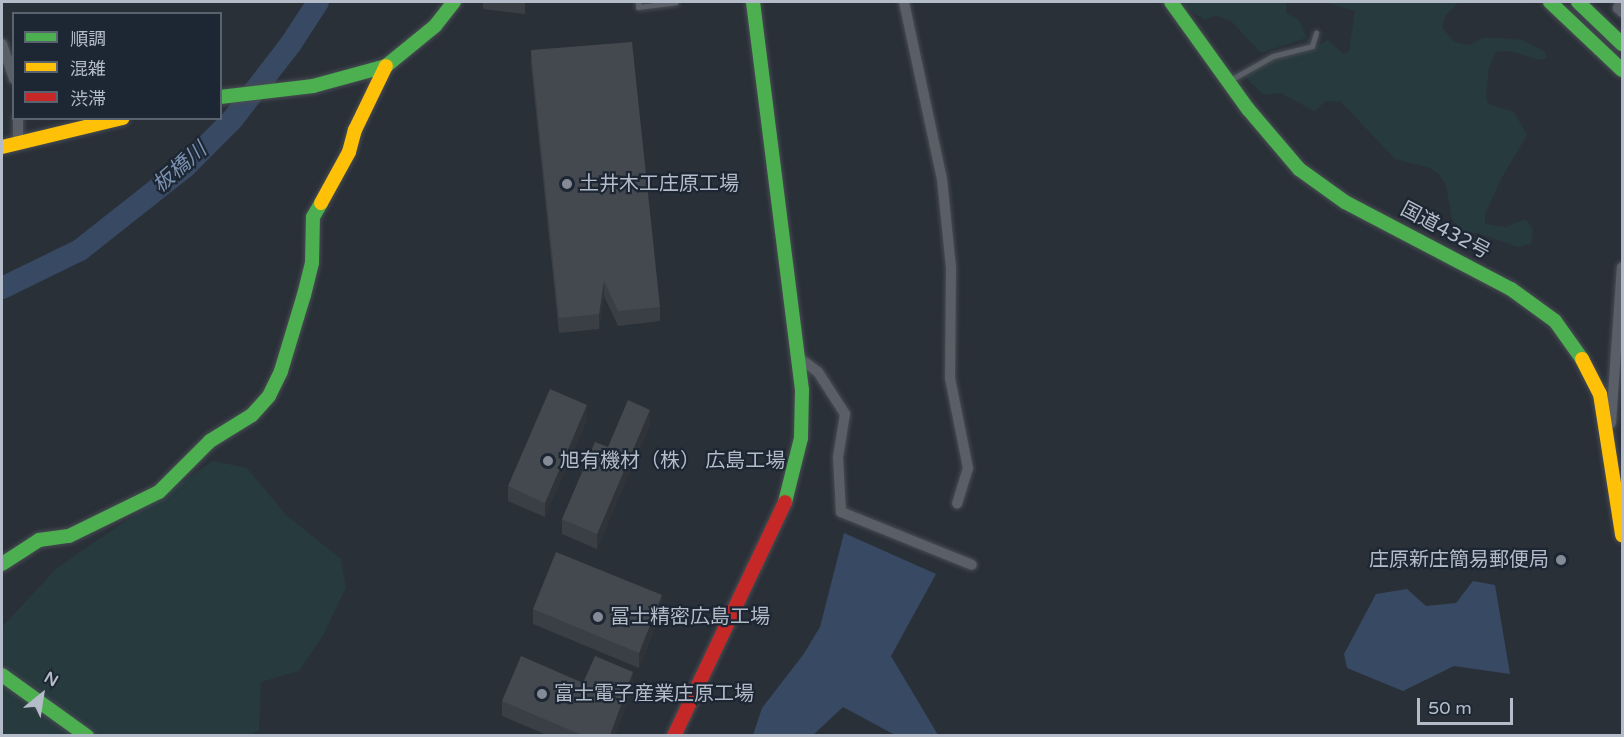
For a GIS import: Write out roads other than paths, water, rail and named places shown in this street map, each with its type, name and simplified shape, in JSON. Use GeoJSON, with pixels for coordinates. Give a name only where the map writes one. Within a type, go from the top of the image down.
{"type":"FeatureCollection","features":[{"type":"Feature","properties":{"kind":"main road"},"geometry":{"type":"LineString","coordinates":[[222,97],[269,88],[313,86],[386,66],[435,26],[454,2]]}},
{"type":"Feature","properties":{"kind":"main road"},"geometry":{"type":"LineString","coordinates":[[674,735],[783,509],[802,428],[798,357],[753,2]]}},
{"type":"Feature","properties":{"kind":"main road","name":"国道432号"},"geometry":{"type":"LineString","coordinates":[[1172,2],[1228,81],[1299,169],[1345,202],[1511,289],[1555,321],[1576,347],[1600,394],[1610,444],[1623,535]]}},
{"type":"Feature","properties":{"kind":"main road"},"geometry":{"type":"LineString","coordinates":[[1550,2],[1623,70]]}},
{"type":"Feature","properties":{"kind":"main road"},"geometry":{"type":"LineString","coordinates":[[1578,2],[1623,44]]}},
{"type":"Feature","properties":{"kind":"main road"},"geometry":{"type":"LineString","coordinates":[[2,564],[39,540],[69,536],[159,492],[210,441],[252,415],[269,396],[281,371],[307,284],[312,263],[313,217],[349,152],[355,130],[386,66]]}},
{"type":"Feature","properties":{"kind":"main road"},"geometry":{"type":"LineString","coordinates":[[2,147],[114,120]]}},
{"type":"Feature","properties":{"kind":"main road"},"geometry":{"type":"LineString","coordinates":[[2,675],[22,693],[87,735]]}},
{"type":"Feature","properties":{"kind":"street"},"geometry":{"type":"LineString","coordinates":[[904,2],[942,179],[951,268],[950,378],[968,468],[957,503]]}},
{"type":"Feature","properties":{"kind":"street"},"geometry":{"type":"LineString","coordinates":[[1622,2],[1618,8],[1623,12]]}},
{"type":"Feature","properties":{"kind":"street"},"geometry":{"type":"LineString","coordinates":[[2,44],[12,73]]}},
{"type":"Feature","properties":{"kind":"street"},"geometry":{"type":"LineString","coordinates":[[18,120],[18,142]]}},
{"type":"Feature","properties":{"kind":"street"},"geometry":{"type":"LineString","coordinates":[[1610,444],[1623,267]]}},
{"type":"Feature","properties":{"kind":"street"},"geometry":{"type":"LineString","coordinates":[[798,357],[818,372],[845,414],[838,457],[841,512],[972,565]]}},
{"type":"Feature","properties":{"kind":"lane"},"geometry":{"type":"LineString","coordinates":[[638,2],[638,7],[676,2]]}},
{"type":"Feature","properties":{"kind":"lane"},"geometry":{"type":"LineString","coordinates":[[1228,81],[1273,56],[1312,46],[1316,33]]}},
{"type":"Feature","properties":{"kind":"water"},"geometry":{"type":"Polygon","coordinates":[[[844,533],[936,574],[891,656],[938,735],[895,735],[843,707],[813,735],[753,735],[762,708],[803,655],[820,627],[844,533]]]}},
{"type":"Feature","properties":{"kind":"water"},"geometry":{"type":"Polygon","coordinates":[[[1473,581],[1495,585],[1510,674],[1454,666],[1403,691],[1347,668],[1344,654],[1376,594],[1407,589],[1426,606],[1456,603],[1473,581]]]}},
{"type":"Feature","properties":{"kind":"waterway","name":"板橋川"},"geometry":{"type":"LineString","coordinates":[[2,288],[80,250],[185,167],[232,120],[290,45],[318,2]]}},
{"type":"Feature","properties":{"kind":"place","name":"土井木工庄原工場"},"geometry":{"type":"Point","coordinates":[567,184]}},
{"type":"Feature","properties":{"kind":"place","name":"旭有機材（株） 広島工場"},"geometry":{"type":"Point","coordinates":[548,461]}},
{"type":"Feature","properties":{"kind":"place","name":"庄原新庄簡易郵便局"},"geometry":{"type":"Point","coordinates":[1561,560]}},
{"type":"Feature","properties":{"kind":"place","name":"冨士精密広島工場"},"geometry":{"type":"Point","coordinates":[598,617]}},
{"type":"Feature","properties":{"kind":"place","name":"富士電子産業庄原工場"},"geometry":{"type":"Point","coordinates":[542,694]}}]}
